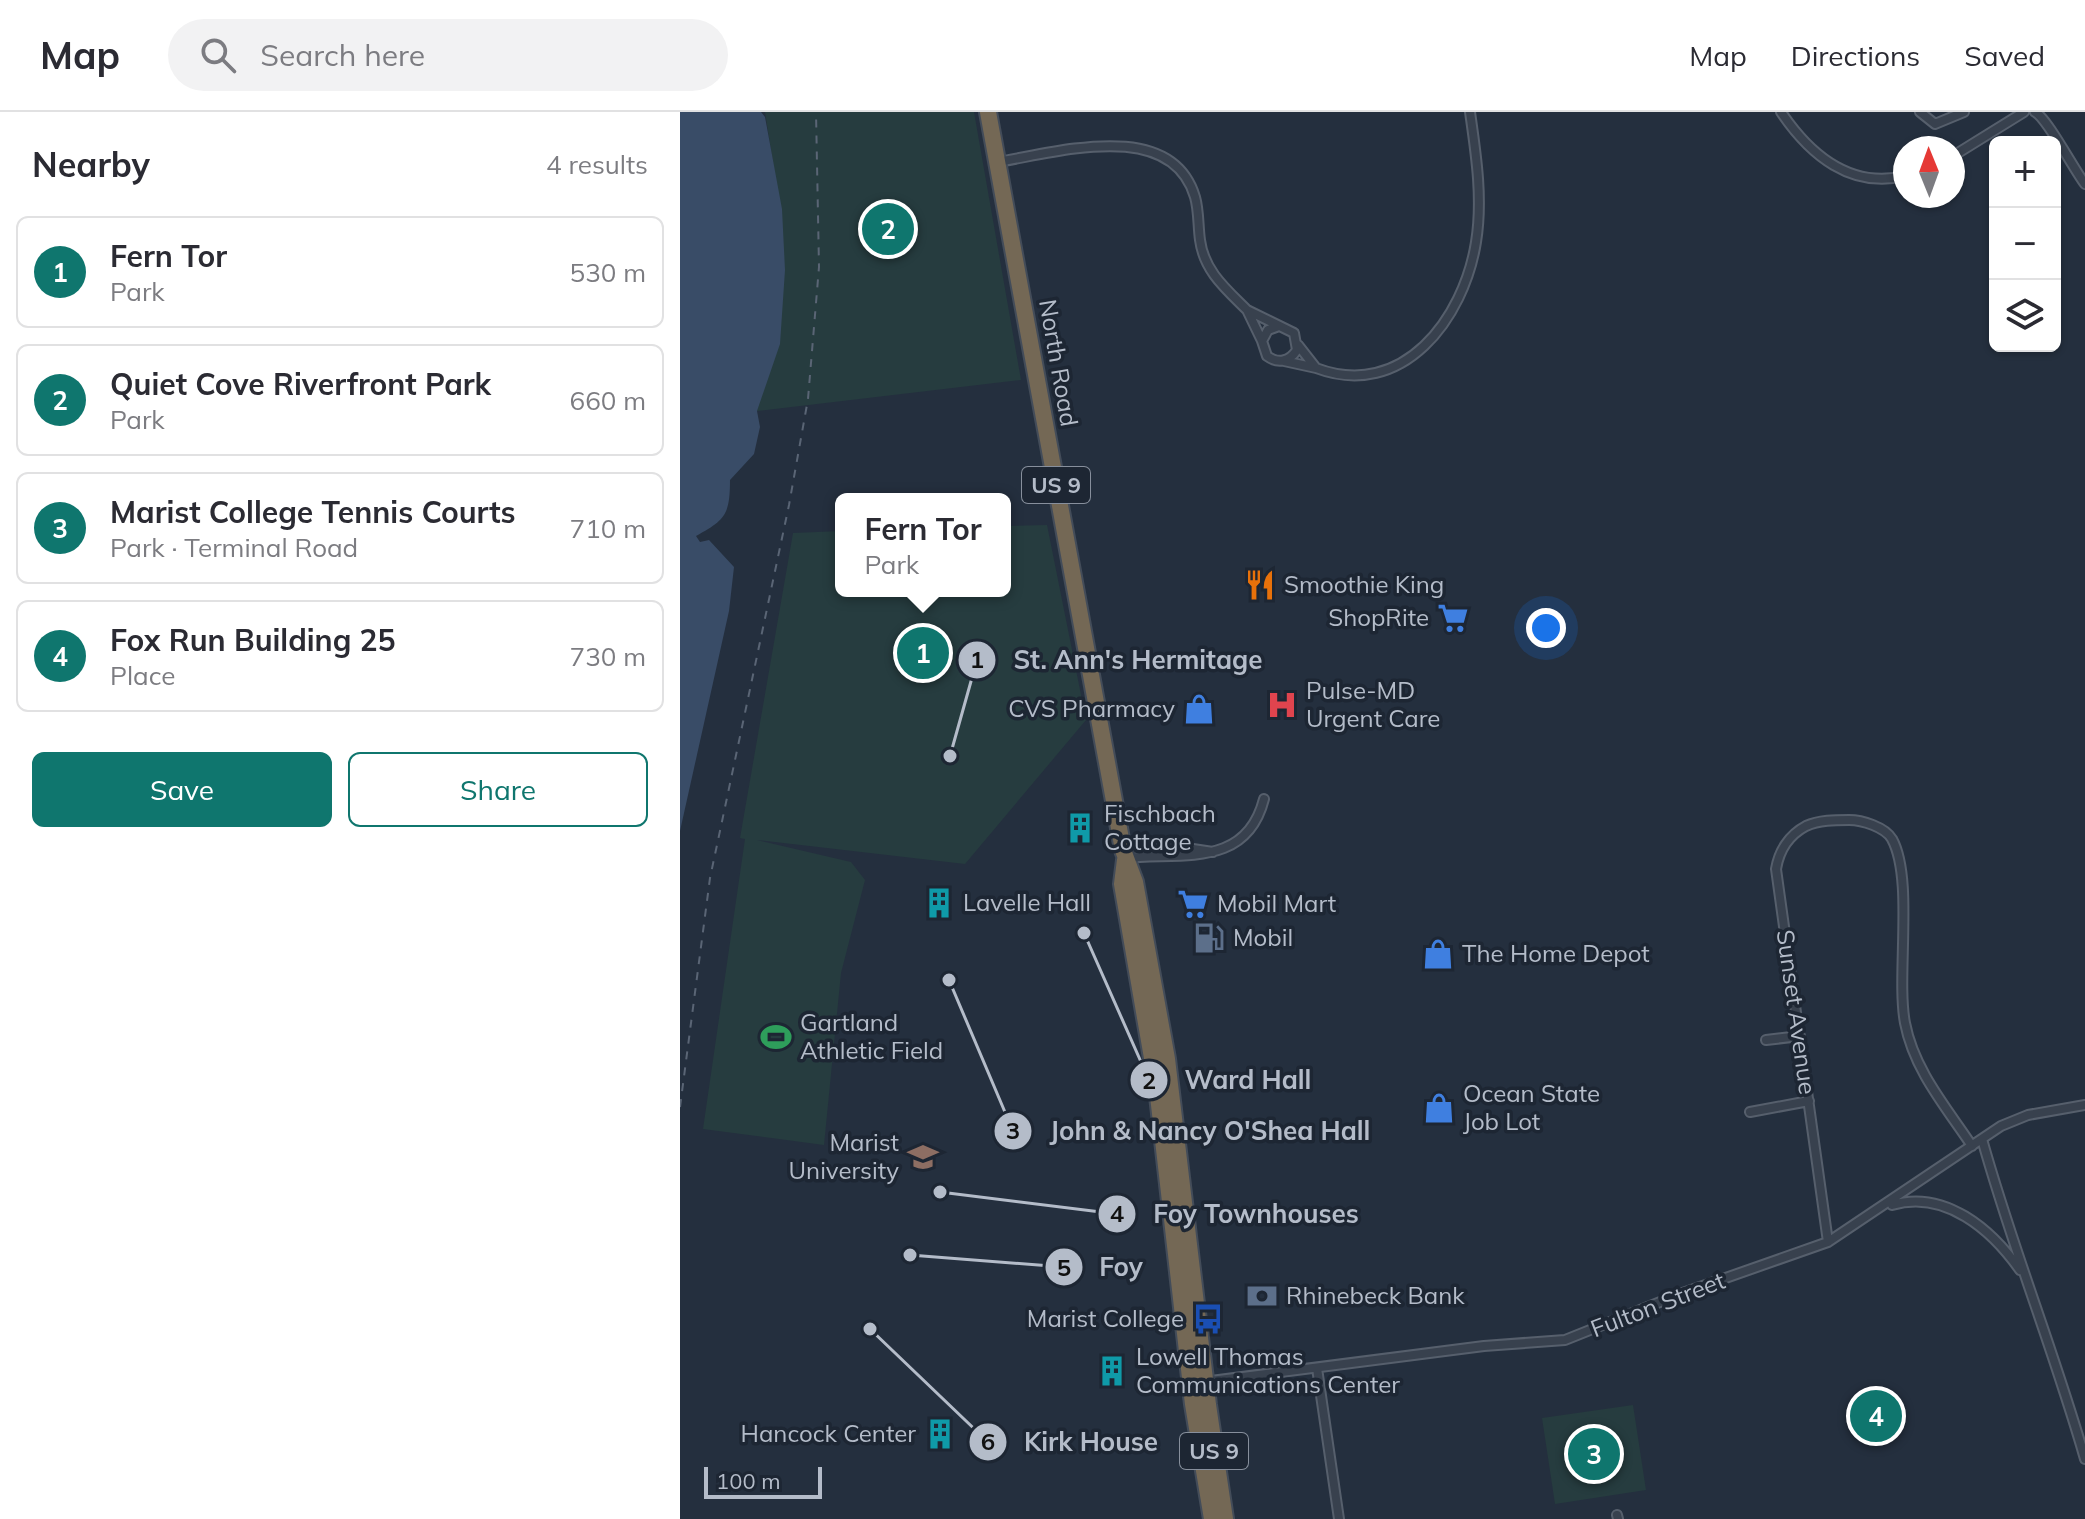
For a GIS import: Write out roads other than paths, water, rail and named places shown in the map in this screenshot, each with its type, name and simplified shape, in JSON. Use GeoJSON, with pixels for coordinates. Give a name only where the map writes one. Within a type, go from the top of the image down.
{"type":"FeatureCollection","features":[{"type":"Feature","properties":{"kind":"highway","name":"North Road"},"geometry":{"type":"LineString","coordinates":[[988,112],[1124,854],[1135,882],[1165,1045],[1212,1519]]}},
{"type":"Feature","properties":{"kind":"highway","name":"North Road"},"geometry":{"type":"LineString","coordinates":[[1198,1383],[1225,1519]]}},
{"type":"Feature","properties":{"kind":"street"},"geometry":{"type":"LineString","coordinates":[[997,162],[1107,146],[1130,147],[1161,156],[1188,181],[1195,199],[1205,260],[1214,276],[1247,310],[1267,356],[1360,375],[1395,368],[1427,343],[1451,310],[1472,259],[1478,229],[1478,181],[1470,112]]}},
{"type":"Feature","properties":{"kind":"street"},"geometry":{"type":"LineString","coordinates":[[1781,112],[1807,145],[1845,173],[1874,180],[1893,178]]}},
{"type":"Feature","properties":{"kind":"street"},"geometry":{"type":"LineString","coordinates":[[1920,112],[1935,124],[1964,112]]}},
{"type":"Feature","properties":{"kind":"street"},"geometry":{"type":"LineString","coordinates":[[1965,149],[2024,112]]}},
{"type":"Feature","properties":{"kind":"street"},"geometry":{"type":"LineString","coordinates":[[2035,112],[2048,123],[2062,153],[2085,184]]}},
{"type":"Feature","properties":{"kind":"street"},"geometry":{"type":"LineString","coordinates":[[1247,310],[1290,329],[1316,368]]}},
{"type":"Feature","properties":{"kind":"street"},"geometry":{"type":"LineString","coordinates":[[1262,341],[1268,330],[1279,326]]}},
{"type":"Feature","properties":{"kind":"street"},"geometry":{"type":"LineString","coordinates":[[1284,361],[1294,355],[1298,345]]}},
{"type":"Feature","properties":{"kind":"street"},"geometry":{"type":"LineString","coordinates":[[1124,854],[1214,852],[1248,832],[1264,799]]}},
{"type":"Feature","properties":{"kind":"street","name":"Sunset Avenue"},"geometry":{"type":"LineString","coordinates":[[1828,1242],[1776,869],[1779,854],[1792,837],[1807,826],[1838,820],[1868,824],[1892,839],[1898,863],[1903,924],[1904,1020],[1911,1046],[1930,1084],[1972,1146]]}},
{"type":"Feature","properties":{"kind":"street"},"geometry":{"type":"LineString","coordinates":[[1766,1040],[1800,1036]]}},
{"type":"Feature","properties":{"kind":"street"},"geometry":{"type":"LineString","coordinates":[[1750,1112],[1809,1101]]}},
{"type":"Feature","properties":{"kind":"street","name":"Fulton Street"},"geometry":{"type":"LineString","coordinates":[[1198,1383],[1484,1346],[1556,1343],[1680,1294],[1828,1242],[2018,1118],[2085,1105]]}},
{"type":"Feature","properties":{"kind":"street"},"geometry":{"type":"LineString","coordinates":[[1982,1139],[2009,1232],[2033,1292],[2085,1459]]}},
{"type":"Feature","properties":{"kind":"street"},"geometry":{"type":"LineString","coordinates":[[1877,1212],[1911,1201],[1959,1213],[1997,1241],[2033,1292]]}},
{"type":"Feature","properties":{"kind":"street"},"geometry":{"type":"LineString","coordinates":[[1317,1368],[1339,1519]]}},
{"type":"Feature","properties":{"kind":"water"},"geometry":{"type":"Polygon","coordinates":[[[680,112],[761,112],[765,117],[782,209],[785,270],[780,344],[757,411],[760,427],[754,454],[730,480],[729,501],[724,515],[696,536],[700,542],[709,540],[734,567],[729,611],[680,831],[680,112]]]}},
{"type":"Feature","properties":{"kind":"railway"},"geometry":{"type":"LineString","coordinates":[[680,1107],[710,878],[789,505],[808,399],[819,267],[816,112]]}},
{"type":"Feature","properties":{"kind":"place","name":"Quiet Cove Riverfront Park"},"geometry":{"type":"Point","coordinates":[888,229]}},
{"type":"Feature","properties":{"kind":"place","name":"Smoothie King"},"geometry":{"type":"Point","coordinates":[1260,585]}},
{"type":"Feature","properties":{"kind":"place","name":"ShopRite"},"geometry":{"type":"Point","coordinates":[1453,618]}},
{"type":"Feature","properties":{"kind":"place","name":"Fern Tor"},"geometry":{"type":"Point","coordinates":[923,653]}},
{"type":"Feature","properties":{"kind":"place","name":"Pulse-MD Urgent Care"},"geometry":{"type":"Point","coordinates":[1282,705]}},
{"type":"Feature","properties":{"kind":"place","name":"CVS Pharmacy"},"geometry":{"type":"Point","coordinates":[1199,709]}},
{"type":"Feature","properties":{"kind":"place","name":"St. Ann's Hermitage"},"geometry":{"type":"Point","coordinates":[950,756]}},
{"type":"Feature","properties":{"kind":"place","name":"Fischbach Cottage"},"geometry":{"type":"Point","coordinates":[1080,828]}},
{"type":"Feature","properties":{"kind":"place","name":"Lavelle Hall"},"geometry":{"type":"Point","coordinates":[939,903]}},
{"type":"Feature","properties":{"kind":"place","name":"Mobil Mart"},"geometry":{"type":"Point","coordinates":[1193,904]}},
{"type":"Feature","properties":{"kind":"place","name":"Ward Hall"},"geometry":{"type":"Point","coordinates":[1084,933]}},
{"type":"Feature","properties":{"kind":"place","name":"Mobil"},"geometry":{"type":"Point","coordinates":[1209,938]}},
{"type":"Feature","properties":{"kind":"place","name":"The Home Depot"},"geometry":{"type":"Point","coordinates":[1438,954]}},
{"type":"Feature","properties":{"kind":"place","name":"John & Nancy O'Shea Hall"},"geometry":{"type":"Point","coordinates":[949,980]}},
{"type":"Feature","properties":{"kind":"place","name":"Gartland Athletic Field"},"geometry":{"type":"Point","coordinates":[776,1037]}},
{"type":"Feature","properties":{"kind":"place","name":"Ocean State Job Lot"},"geometry":{"type":"Point","coordinates":[1439,1108]}},
{"type":"Feature","properties":{"kind":"place","name":"Marist University"},"geometry":{"type":"Point","coordinates":[923,1157]}},
{"type":"Feature","properties":{"kind":"place","name":"Foy Townhouses"},"geometry":{"type":"Point","coordinates":[940,1192]}},
{"type":"Feature","properties":{"kind":"place","name":"Foy"},"geometry":{"type":"Point","coordinates":[910,1255]}},
{"type":"Feature","properties":{"kind":"place","name":"Rhinebeck Bank"},"geometry":{"type":"Point","coordinates":[1262,1296]}},
{"type":"Feature","properties":{"kind":"place","name":"Marist College"},"geometry":{"type":"Point","coordinates":[1208,1319]}},
{"type":"Feature","properties":{"kind":"place","name":"Kirk House"},"geometry":{"type":"Point","coordinates":[870,1329]}},
{"type":"Feature","properties":{"kind":"place","name":"Lowell Thomas Communications Center"},"geometry":{"type":"Point","coordinates":[1112,1371]}},
{"type":"Feature","properties":{"kind":"place","name":"Fox Run Building 25"},"geometry":{"type":"Point","coordinates":[1876,1416]}},
{"type":"Feature","properties":{"kind":"place","name":"Hancock Center"},"geometry":{"type":"Point","coordinates":[940,1434]}},
{"type":"Feature","properties":{"kind":"place","name":"Marist College Tennis Courts"},"geometry":{"type":"Point","coordinates":[1594,1454]}}]}
